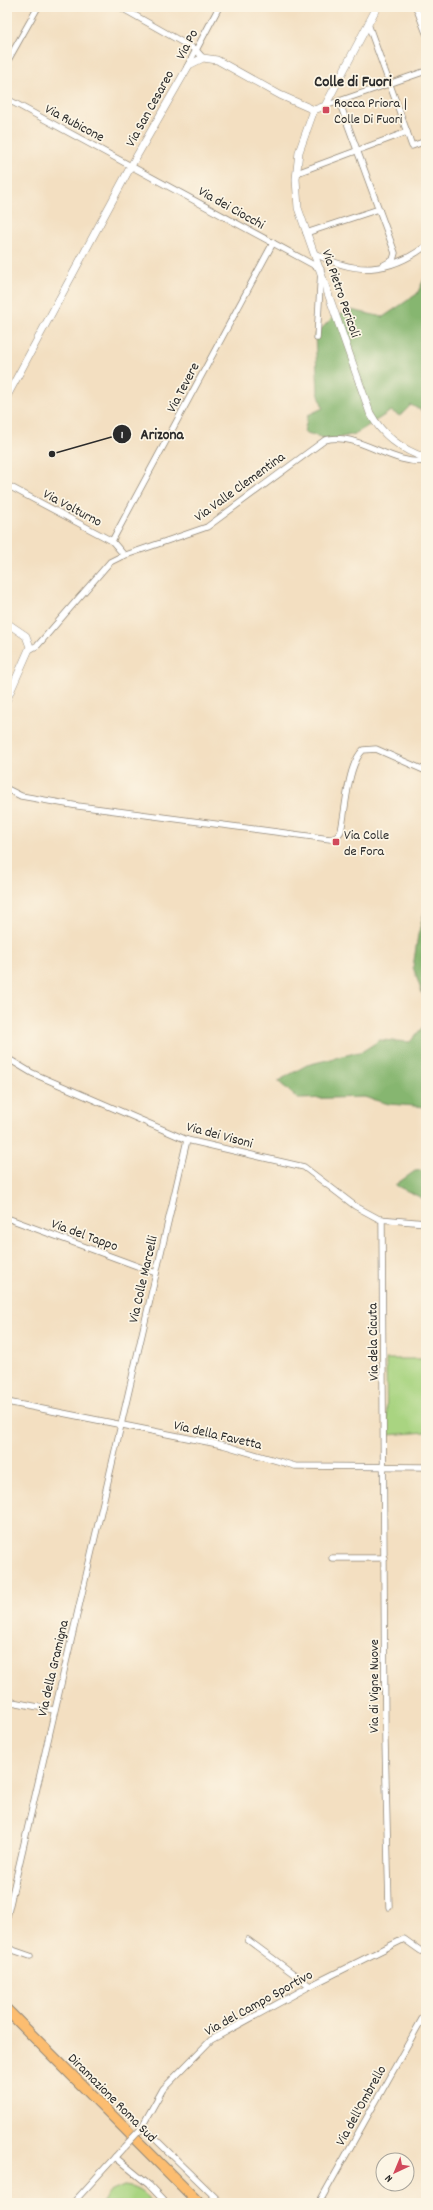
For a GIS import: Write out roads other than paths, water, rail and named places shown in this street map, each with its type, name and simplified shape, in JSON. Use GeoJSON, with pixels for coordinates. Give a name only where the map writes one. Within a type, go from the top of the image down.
{"type":"FeatureCollection","features":[{"type":"Feature","properties":{"kind":"highway","name":"Diramazione Roma Sud"},"geometry":{"type":"LineString","coordinates":[[7,2010],[199,2203]]}},
{"type":"Feature","properties":{"kind":"highway","name":"Diramazione Roma Sud"},"geometry":{"type":"LineString","coordinates":[[7,2019],[190,2203]]}},
{"type":"Feature","properties":{"kind":"street"},"geometry":{"type":"LineString","coordinates":[[7,62],[38,7]]}},
{"type":"Feature","properties":{"kind":"street"},"geometry":{"type":"LineString","coordinates":[[120,7],[196,50],[203,58],[222,62],[280,95],[314,110],[426,71]]}},
{"type":"Feature","properties":{"kind":"street","name":"Via Po"},"geometry":{"type":"LineString","coordinates":[[185,71],[219,7]]}},
{"type":"Feature","properties":{"kind":"street"},"geometry":{"type":"LineString","coordinates":[[325,106],[377,7]]}},
{"type":"Feature","properties":{"kind":"street"},"geometry":{"type":"LineString","coordinates":[[416,7],[425,30]]}},
{"type":"Feature","properties":{"kind":"street"},"geometry":{"type":"LineString","coordinates":[[368,24],[412,146],[426,141]]}},
{"type":"Feature","properties":{"kind":"street","name":"Via San Cesareo"},"geometry":{"type":"LineString","coordinates":[[7,396],[9,388],[185,71],[192,62],[203,58]]}},
{"type":"Feature","properties":{"kind":"street","name":"Via Rubicone"},"geometry":{"type":"LineString","coordinates":[[7,99],[131,166]]}},
{"type":"Feature","properties":{"kind":"street"},"geometry":{"type":"LineString","coordinates":[[339,101],[395,255],[393,260],[382,266]]}},
{"type":"Feature","properties":{"kind":"street","name":"Via Pietro Pericoli"},"geometry":{"type":"LineString","coordinates":[[314,110],[300,145],[297,173],[298,203],[306,233],[321,269],[363,397],[372,416],[383,431],[395,443],[426,460]]}},
{"type":"Feature","properties":{"kind":"street"},"geometry":{"type":"LineString","coordinates":[[297,173],[407,132]]}},
{"type":"Feature","properties":{"kind":"street","name":"Via dei Ciocchi"},"geometry":{"type":"LineString","coordinates":[[131,166],[321,269]]}},
{"type":"Feature","properties":{"kind":"street"},"geometry":{"type":"LineString","coordinates":[[306,233],[379,209]]}},
{"type":"Feature","properties":{"kind":"street","name":"Via Tevere"},"geometry":{"type":"LineString","coordinates":[[112,541],[273,243]]}},
{"type":"Feature","properties":{"kind":"street"},"geometry":{"type":"LineString","coordinates":[[314,253],[348,268],[365,269],[401,262],[426,246]]}},
{"type":"Feature","properties":{"kind":"street"},"geometry":{"type":"LineString","coordinates":[[317,338],[321,269]]}},
{"type":"Feature","properties":{"kind":"street","name":"Via Valle Clementina"},"geometry":{"type":"LineString","coordinates":[[29,650],[38,645],[105,567],[124,555],[207,527],[301,456],[327,440],[347,440],[406,461],[426,460]]}},
{"type":"Feature","properties":{"kind":"street","name":"Via Volturno"},"geometry":{"type":"LineString","coordinates":[[7,485],[112,541],[124,555]]}},
{"type":"Feature","properties":{"kind":"street"},"geometry":{"type":"LineString","coordinates":[[7,623],[26,636],[29,650],[7,699]]}},
{"type":"Feature","properties":{"kind":"street"},"geometry":{"type":"LineString","coordinates":[[7,789],[21,796],[78,806],[330,839],[337,837],[342,831],[349,784],[358,757],[362,750],[376,749],[426,771]]}},
{"type":"Feature","properties":{"kind":"street","name":"Via dei Visoni"},"geometry":{"type":"LineString","coordinates":[[7,1058],[32,1073],[187,1140],[304,1167],[355,1206],[382,1219],[426,1223]]}},
{"type":"Feature","properties":{"kind":"street","name":"Via Colle Marcelli"},"geometry":{"type":"LineString","coordinates":[[120,1424],[187,1140]]}},
{"type":"Feature","properties":{"kind":"street","name":"Via del Tappo"},"geometry":{"type":"LineString","coordinates":[[7,1218],[156,1273]]}},
{"type":"Feature","properties":{"kind":"street","name":"Via dela Cicuta"},"geometry":{"type":"LineString","coordinates":[[382,1219],[385,1466]]}},
{"type":"Feature","properties":{"kind":"street","name":"Via della Favetta"},"geometry":{"type":"LineString","coordinates":[[7,1402],[238,1448],[295,1466],[426,1467]]}},
{"type":"Feature","properties":{"kind":"street","name":"Via della Gramigna"},"geometry":{"type":"LineString","coordinates":[[7,1917],[120,1424]]}},
{"type":"Feature","properties":{"kind":"street","name":"Via di Vigne Nuove"},"geometry":{"type":"LineString","coordinates":[[385,1466],[385,1740],[389,1907]]}},
{"type":"Feature","properties":{"kind":"street"},"geometry":{"type":"LineString","coordinates":[[332,1558],[385,1558]]}},
{"type":"Feature","properties":{"kind":"street"},"geometry":{"type":"LineString","coordinates":[[7,1701],[54,1710]]}},
{"type":"Feature","properties":{"kind":"street","name":"Via del Campo Sportivo"},"geometry":{"type":"LineString","coordinates":[[73,2203],[142,2129],[163,2090],[206,2044],[233,2027],[310,1986],[404,1939],[421,1951]]}},
{"type":"Feature","properties":{"kind":"street"},"geometry":{"type":"LineString","coordinates":[[248,1940],[310,1986]]}},
{"type":"Feature","properties":{"kind":"street"},"geometry":{"type":"LineString","coordinates":[[7,1948],[30,1956]]}},
{"type":"Feature","properties":{"kind":"street","name":"Via dell'Ombrello"},"geometry":{"type":"LineString","coordinates":[[319,2203],[422,2019]]}},
{"type":"Feature","properties":{"kind":"street"},"geometry":{"type":"LineString","coordinates":[[142,2129],[221,2203]]}},
{"type":"Feature","properties":{"kind":"street"},"geometry":{"type":"LineString","coordinates":[[115,2157],[149,2185],[166,2203]]}},
{"type":"Feature","properties":{"kind":"place","name":"Rocca Priora | Colle Di Fuori"},"geometry":{"type":"Point","coordinates":[326,110]}},
{"type":"Feature","properties":{"kind":"place","name":"Arizona"},"geometry":{"type":"Point","coordinates":[52,454]}},
{"type":"Feature","properties":{"kind":"place","name":"Via Colle de Fora"},"geometry":{"type":"Point","coordinates":[336,842]}},
{"type":"Feature","properties":{"kind":"district","name":"Colle di Fuori"},"geometry":{"type":"Point","coordinates":[353,80]}}]}
